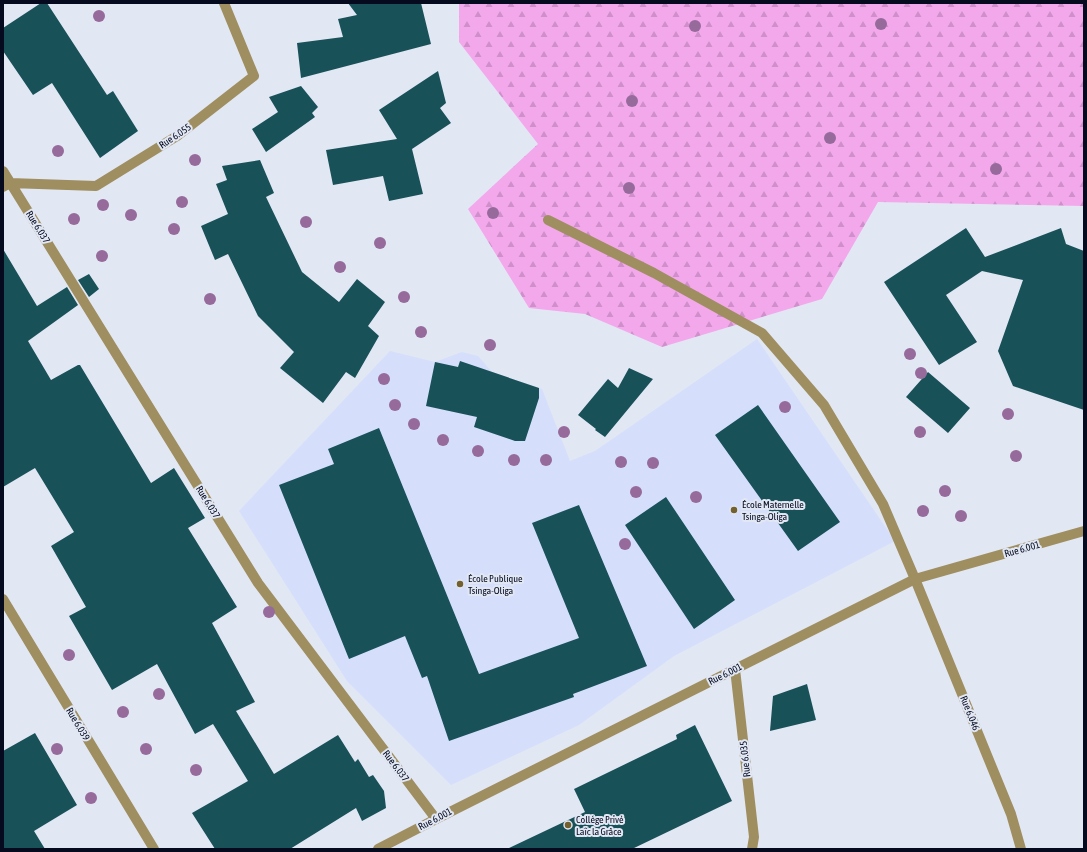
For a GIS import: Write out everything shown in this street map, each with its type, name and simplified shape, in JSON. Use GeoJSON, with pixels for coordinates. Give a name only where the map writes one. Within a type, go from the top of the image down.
{"type":"FeatureCollection","features":[{"type":"Feature","properties":{"kind":"street","name":"Rue 6.055"},"geometry":{"type":"LineString","coordinates":[[7,185],[96,186],[177,136],[254,76],[224,3]]}},
{"type":"Feature","properties":{"kind":"street","name":"Rue 6.037"},"geometry":{"type":"LineString","coordinates":[[3,171],[7,185],[258,582],[436,819]]}},
{"type":"Feature","properties":{"kind":"street","name":"Rue 6.046"},"geometry":{"type":"LineString","coordinates":[[548,220],[654,273],[762,333],[824,405],[883,504],[1011,814],[1021,849]]}},
{"type":"Feature","properties":{"kind":"street","name":"Rue 6.001"},"geometry":{"type":"LineString","coordinates":[[378,849],[392,846],[436,819],[914,579],[1084,531]]}},
{"type":"Feature","properties":{"kind":"street","name":"Rue 6.039"},"geometry":{"type":"LineString","coordinates":[[3,599],[154,849]]}},
{"type":"Feature","properties":{"kind":"street","name":"Rue 6.035"},"geometry":{"type":"LineString","coordinates":[[735,669],[754,837],[752,849]]}},
{"type":"Feature","properties":{"kind":"shaded area","name":"École Publique Tsinga-Oliga"},"geometry":{"type":"Polygon","coordinates":[[[757,339],[895,541],[674,656],[579,725],[451,785],[347,681],[239,511],[390,351],[435,362],[462,352],[478,356],[492,372],[542,389],[570,461],[595,451],[757,339]]]}},
{"type":"Feature","properties":{"kind":"green space"},"geometry":{"type":"Polygon","coordinates":[[[459,3],[1084,3],[1084,206],[878,202],[822,299],[662,347],[585,314],[529,308],[468,209],[538,144],[459,42],[459,3]]]}},
{"type":"Feature","properties":{"kind":"building"},"geometry":{"type":"Polygon","coordinates":[[[41,3],[47,3],[107,95],[113,91],[138,131],[100,158],[52,83],[33,95],[3,51],[3,28],[41,3]]]}},
{"type":"Feature","properties":{"kind":"building"},"geometry":{"type":"Polygon","coordinates":[[[348,3],[421,3],[431,44],[301,78],[297,43],[343,37],[338,19],[357,15],[348,3]]]}},
{"type":"Feature","properties":{"kind":"building"},"geometry":{"type":"Polygon","coordinates":[[[438,71],[446,103],[440,108],[451,123],[412,149],[423,194],[389,201],[383,176],[333,185],[326,150],[397,139],[379,110],[438,71]]]}},
{"type":"Feature","properties":{"kind":"building"},"geometry":{"type":"Polygon","coordinates":[[[301,86],[318,107],[312,113],[315,117],[266,152],[252,129],[278,112],[269,97],[301,86]]]}},
{"type":"Feature","properties":{"kind":"building"},"geometry":{"type":"Polygon","coordinates":[[[260,160],[274,193],[266,197],[302,272],[339,302],[357,279],[385,302],[368,326],[379,336],[355,378],[346,372],[323,403],[280,368],[294,352],[258,316],[228,254],[215,260],[201,226],[228,214],[216,184],[227,180],[222,166],[260,160]]]}},
{"type":"Feature","properties":{"kind":"building"},"geometry":{"type":"Polygon","coordinates":[[[966,228],[985,257],[1061,228],[1066,244],[1084,251],[1084,410],[1013,386],[998,351],[1023,280],[982,271],[946,295],[977,342],[939,365],[884,282],[966,228]]]}},
{"type":"Feature","properties":{"kind":"building"},"geometry":{"type":"Polygon","coordinates":[[[3,249],[37,306],[67,287],[78,305],[28,341],[51,380],[80,365],[151,483],[174,468],[205,518],[188,528],[237,607],[212,623],[255,702],[236,711],[274,774],[338,735],[355,762],[358,759],[369,777],[373,775],[384,791],[386,808],[362,821],[356,808],[290,849],[215,849],[192,813],[248,781],[213,724],[195,734],[157,664],[112,690],[69,616],[86,607],[51,546],[74,532],[35,468],[3,487],[3,249]]]}},
{"type":"Feature","properties":{"kind":"building"},"geometry":{"type":"Polygon","coordinates":[[[89,274],[99,289],[89,297],[78,280],[89,274]]]}},
{"type":"Feature","properties":{"kind":"building"},"geometry":{"type":"Polygon","coordinates":[[[460,361],[539,388],[539,398],[525,441],[515,441],[474,427],[477,417],[426,406],[435,362],[458,367],[460,361]]]}},
{"type":"Feature","properties":{"kind":"building"},"geometry":{"type":"Polygon","coordinates":[[[629,368],[653,379],[605,437],[578,415],[608,379],[618,388],[629,368]]]}},
{"type":"Feature","properties":{"kind":"building"},"geometry":{"type":"Polygon","coordinates":[[[928,372],[970,408],[948,433],[906,397],[928,372]]]}},
{"type":"Feature","properties":{"kind":"building"},"geometry":{"type":"Polygon","coordinates":[[[758,405],[840,522],[798,551],[715,435],[758,405]]]}},
{"type":"Feature","properties":{"kind":"building"},"geometry":{"type":"Polygon","coordinates":[[[379,428],[479,674],[579,638],[532,523],[579,505],[647,666],[573,694],[574,697],[449,741],[427,676],[422,678],[405,636],[349,659],[279,485],[334,464],[328,449],[379,428]]]}},
{"type":"Feature","properties":{"kind":"building"},"geometry":{"type":"Polygon","coordinates":[[[666,497],[735,600],[694,629],[625,525],[666,497]]]}},
{"type":"Feature","properties":{"kind":"building"},"geometry":{"type":"Polygon","coordinates":[[[807,684],[816,720],[770,731],[773,696],[807,684]]]}},
{"type":"Feature","properties":{"kind":"building"},"geometry":{"type":"Polygon","coordinates":[[[695,725],[732,801],[632,849],[507,849],[585,812],[574,789],[677,739],[676,735],[695,725]]]}},
{"type":"Feature","properties":{"kind":"building"},"geometry":{"type":"Polygon","coordinates":[[[35,733],[77,805],[34,831],[45,849],[3,849],[3,751],[35,733]]]}},
{"type":"Feature","properties":{"kind":"place","name":"École Maternelle Tsinga-Oliga"},"geometry":{"type":"Point","coordinates":[734,510]}},
{"type":"Feature","properties":{"kind":"place","name":"École Publique Tsinga-Oliga"},"geometry":{"type":"Point","coordinates":[460,584]}},
{"type":"Feature","properties":{"kind":"place","name":"Collège Privé Laïc la Grâce"},"geometry":{"type":"Point","coordinates":[568,825]}}]}
